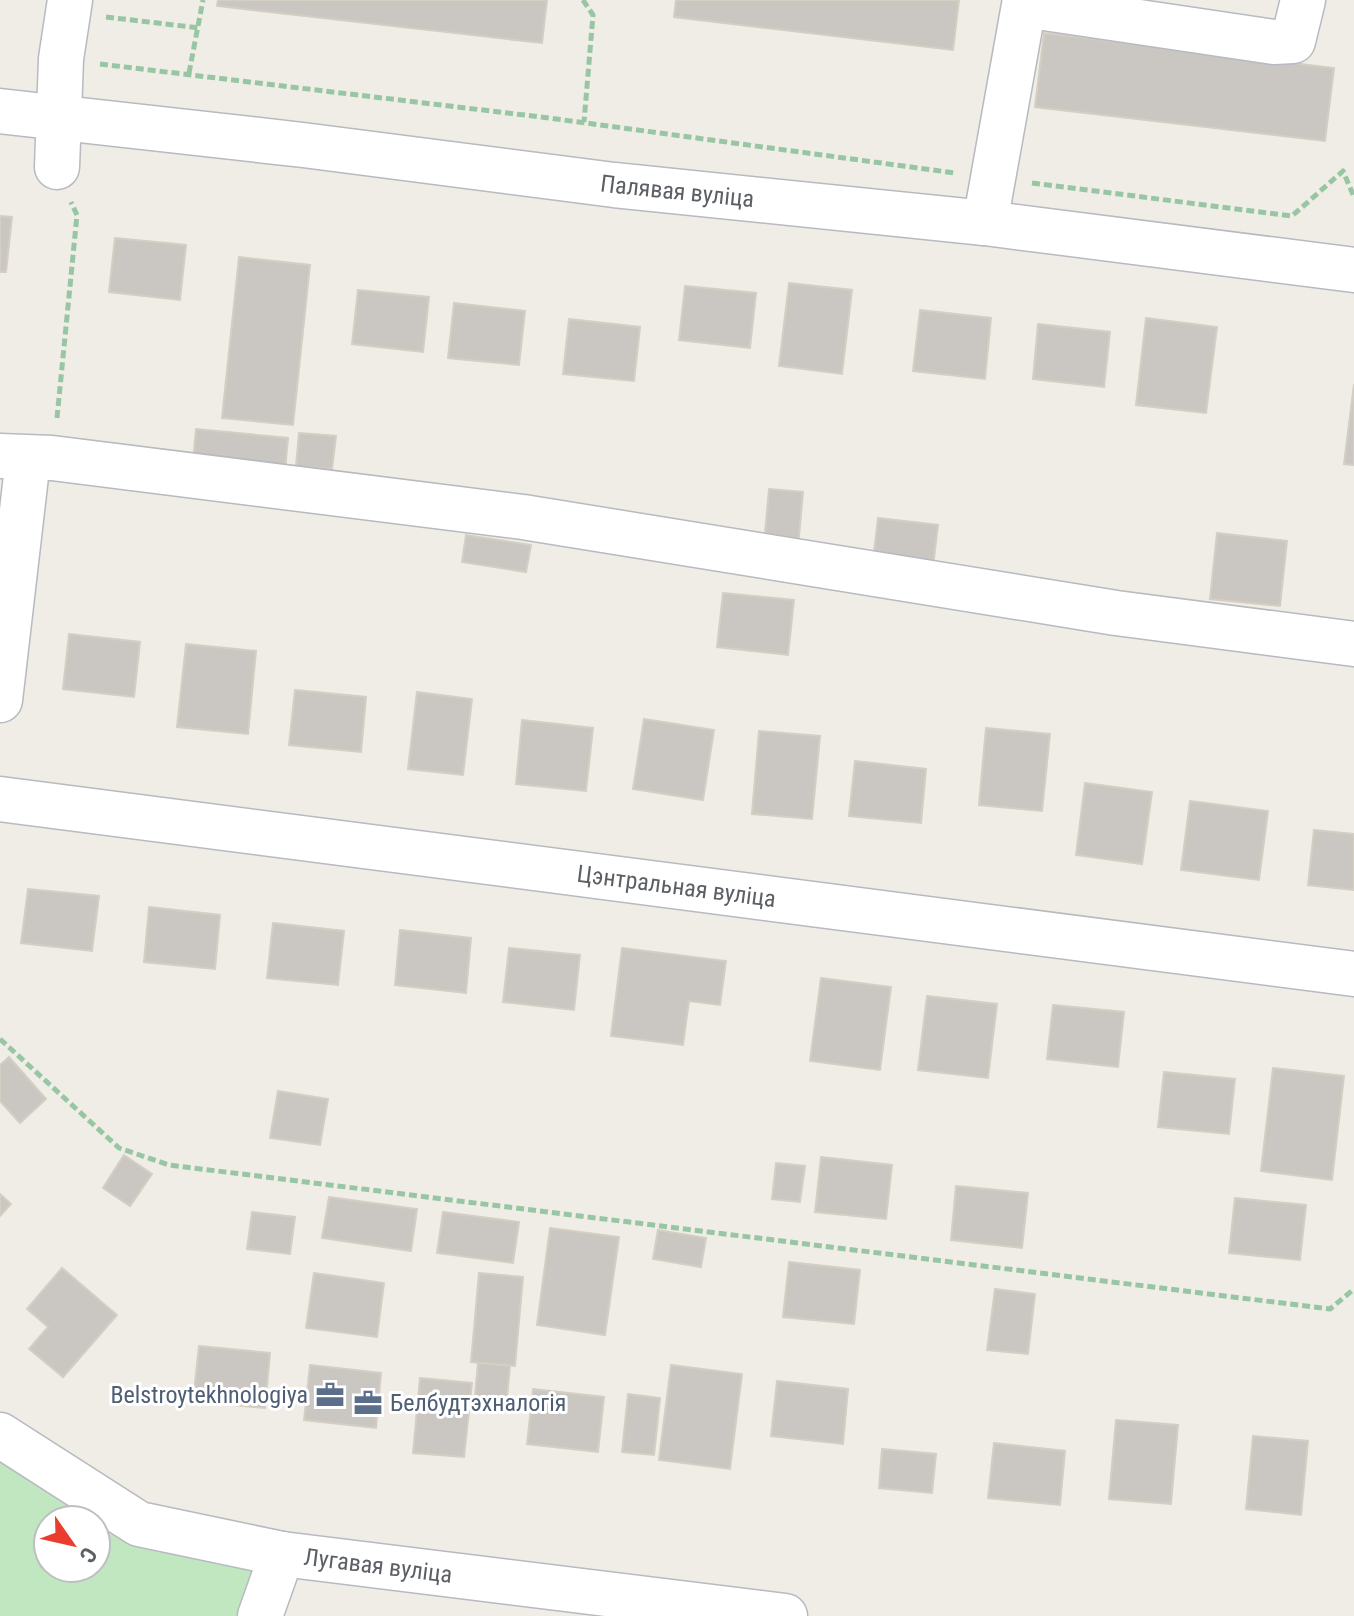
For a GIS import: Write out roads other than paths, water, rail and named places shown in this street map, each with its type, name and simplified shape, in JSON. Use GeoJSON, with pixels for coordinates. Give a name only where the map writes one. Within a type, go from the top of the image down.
{"type":"FeatureCollection","features":[{"type":"Feature","properties":{"kind":"street"},"geometry":{"type":"LineString","coordinates":[[985,223],[1024,2],[1274,42],[1293,41],[1303,0]]}},
{"type":"Feature","properties":{"kind":"street"},"geometry":{"type":"LineString","coordinates":[[57,167],[61,59],[83,11]]}},
{"type":"Feature","properties":{"kind":"street","name":"Палявая вуліца"},"geometry":{"type":"LineString","coordinates":[[0,111],[614,185],[985,223],[1354,270]]}},
{"type":"Feature","properties":{"kind":"street"},"geometry":{"type":"LineString","coordinates":[[0,700],[27,458],[523,517],[1116,613],[1354,644]]}},
{"type":"Feature","properties":{"kind":"street","name":"Цэнтральная вуліца"},"geometry":{"type":"LineString","coordinates":[[0,799],[1354,974]]}},
{"type":"Feature","properties":{"kind":"street","name":"Лугавая вуліца"},"geometry":{"type":"LineString","coordinates":[[0,1435],[139,1524],[282,1554],[785,1616]]}},
{"type":"Feature","properties":{"kind":"street"},"geometry":{"type":"LineString","coordinates":[[260,1616],[282,1554]]}},
{"type":"Feature","properties":{"kind":"place","name":"Belstroytekhnologiya"},"geometry":{"type":"Point","coordinates":[330,1395]}},
{"type":"Feature","properties":{"kind":"place","name":"Белбудтэхналогія"},"geometry":{"type":"Point","coordinates":[368,1403]}}]}
